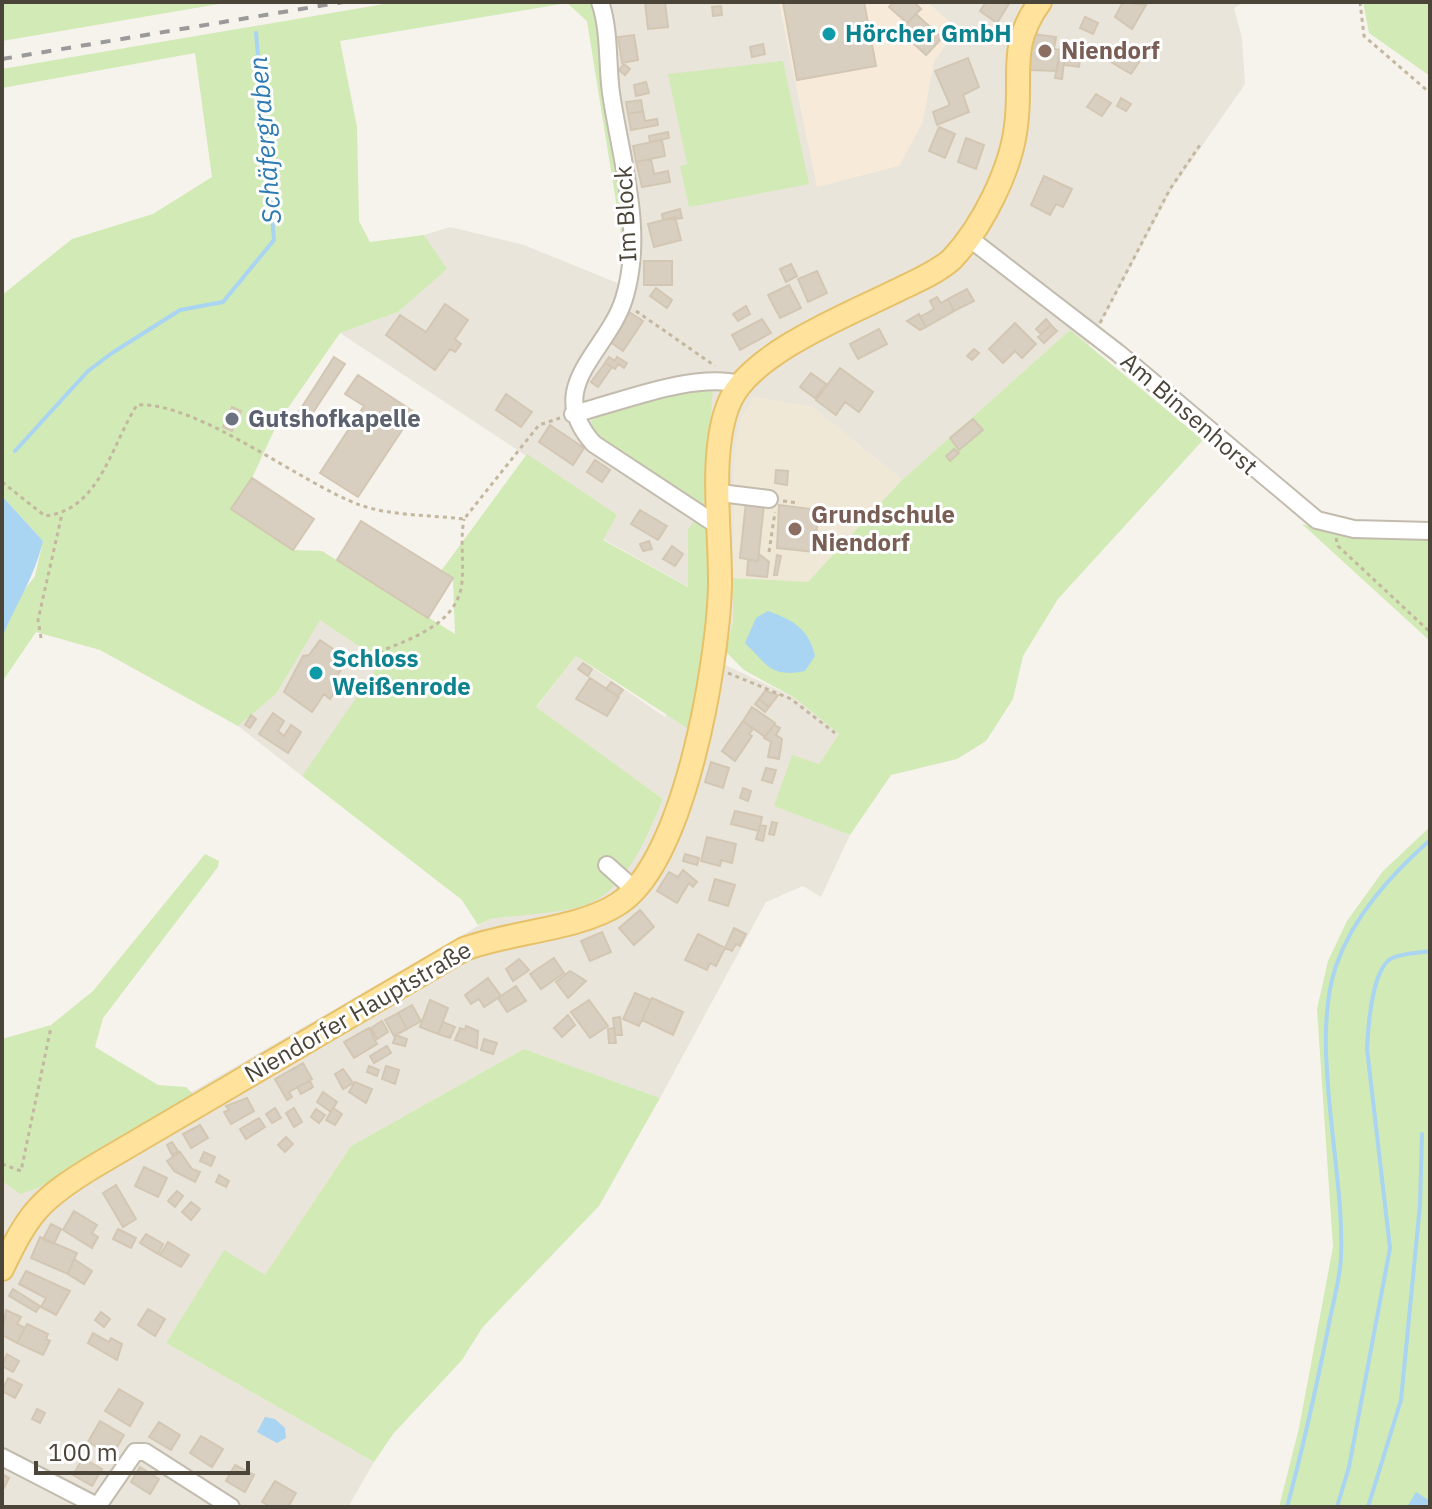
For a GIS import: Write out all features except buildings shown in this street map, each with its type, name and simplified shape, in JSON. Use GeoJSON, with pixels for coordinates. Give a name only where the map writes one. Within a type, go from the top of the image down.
{"type":"FeatureCollection","features":[{"type":"Feature","properties":{"kind":"main road","name":"Niendorfer Hauptstraße"},"geometry":{"type":"LineString","coordinates":[[2,1269],[23,1225],[36,1207],[52,1192],[93,1167],[464,949],[506,935],[603,913],[635,890],[673,820],[693,757],[713,667],[720,587],[723,424],[740,384],[758,364],[780,351],[950,261],[969,238],[987,212],[1012,146],[1016,126],[1019,40],[1040,2]]}},
{"type":"Feature","properties":{"kind":"street","name":"Im Block"},"geometry":{"type":"LineString","coordinates":[[573,414],[572,402],[581,375],[623,302],[631,256],[630,193],[611,92],[600,2]]}},
{"type":"Feature","properties":{"kind":"street","name":"Am Binsenhorst"},"geometry":{"type":"LineString","coordinates":[[969,238],[1095,335],[1299,509],[1334,527],[1430,531]]}},
{"type":"Feature","properties":{"kind":"street"},"geometry":{"type":"LineString","coordinates":[[720,527],[594,444],[580,429],[573,414],[697,382],[719,379],[740,384]]}},
{"type":"Feature","properties":{"kind":"street"},"geometry":{"type":"LineString","coordinates":[[720,493],[773,500]]}},
{"type":"Feature","properties":{"kind":"street"},"geometry":{"type":"LineString","coordinates":[[607,865],[635,890]]}},
{"type":"Feature","properties":{"kind":"street"},"geometry":{"type":"LineString","coordinates":[[2,1457],[97,1507],[135,1452],[145,1452],[231,1507]]}},
{"type":"Feature","properties":{"kind":"path"},"geometry":{"type":"LineString","coordinates":[[1360,2],[1364,36],[1430,93]]}},
{"type":"Feature","properties":{"kind":"path"},"geometry":{"type":"LineString","coordinates":[[1095,335],[1170,189],[1202,142]]}},
{"type":"Feature","properties":{"kind":"path"},"geometry":{"type":"LineString","coordinates":[[623,302],[740,384]]}},
{"type":"Feature","properties":{"kind":"path"},"geometry":{"type":"LineString","coordinates":[[2,482],[45,516],[62,514],[78,505],[93,486],[137,405],[155,404],[198,421],[361,505],[464,519]]}},
{"type":"Feature","properties":{"kind":"path"},"geometry":{"type":"LineString","coordinates":[[379,652],[425,633],[442,620],[458,599],[464,519],[539,425],[573,414]]}},
{"type":"Feature","properties":{"kind":"path"},"geometry":{"type":"LineString","coordinates":[[769,552],[773,500]]}},
{"type":"Feature","properties":{"kind":"path"},"geometry":{"type":"LineString","coordinates":[[41,638],[38,620],[57,547],[62,514]]}},
{"type":"Feature","properties":{"kind":"path"},"geometry":{"type":"LineString","coordinates":[[1334,527],[1338,546],[1430,632]]}},
{"type":"Feature","properties":{"kind":"path"},"geometry":{"type":"LineString","coordinates":[[713,667],[791,699],[835,733]]}},
{"type":"Feature","properties":{"kind":"path"},"geometry":{"type":"LineString","coordinates":[[2,1164],[21,1171],[51,1027]]}},
{"type":"Feature","properties":{"kind":"shaded area"},"geometry":{"type":"Polygon","coordinates":[[[596,2],[779,2],[817,186],[922,124],[934,61],[957,29],[927,2],[1244,2],[1234,8],[1242,38],[1245,84],[1172,189],[1089,345],[1070,330],[902,480],[812,407],[735,446],[733,621],[726,652],[688,530],[689,587],[603,539],[616,515],[340,333],[398,312],[446,269],[424,235],[450,227],[524,245],[620,284],[626,264],[596,2]]]}},
{"type":"Feature","properties":{"kind":"shaded area"},"geometry":{"type":"Polygon","coordinates":[[[779,2],[927,2],[957,29],[934,61],[922,124],[899,166],[817,187],[779,2]]]}},
{"type":"Feature","properties":{"kind":"shaded area","name":"Grundschule Niendorf"},"geometry":{"type":"Polygon","coordinates":[[[753,397],[812,407],[902,480],[808,583],[733,578],[735,446],[740,420],[753,397]]]}},
{"type":"Feature","properties":{"kind":"shaded area"},"geometry":{"type":"Polygon","coordinates":[[[320,619],[360,647],[387,655],[302,776],[238,726],[276,694],[320,619]]]}},
{"type":"Feature","properties":{"kind":"shaded area"},"geometry":{"type":"Polygon","coordinates":[[[576,656],[665,717],[715,660],[795,698],[839,734],[819,764],[775,806],[850,835],[821,897],[803,886],[766,902],[660,1098],[524,1049],[351,1146],[265,1276],[224,1251],[166,1343],[374,1462],[348,1507],[2,1507],[2,1181],[17,1192],[26,1188],[490,919],[588,904],[620,878],[648,834],[663,799],[536,708],[576,656]]]}},
{"type":"Feature","properties":{"kind":"green space"},"geometry":{"type":"Polygon","coordinates":[[[2,2],[231,2],[2,41],[2,2]]]}},
{"type":"Feature","properties":{"kind":"green space"},"geometry":{"type":"Polygon","coordinates":[[[396,2],[596,2],[625,195],[626,264],[587,21],[567,3],[340,41],[357,127],[359,221],[370,242],[424,235],[447,269],[398,312],[340,333],[277,424],[252,478],[232,509],[293,550],[322,551],[455,634],[453,578],[441,571],[527,454],[617,515],[603,540],[688,587],[688,530],[704,507],[715,534],[698,735],[576,656],[536,707],[663,799],[635,859],[614,885],[589,904],[555,912],[490,919],[478,925],[462,900],[302,776],[386,655],[360,647],[320,620],[276,694],[238,726],[100,650],[36,632],[2,682],[2,638],[20,596],[35,576],[43,541],[2,496],[2,295],[72,239],[153,214],[212,177],[195,53],[2,88],[2,69],[396,2]]]}},
{"type":"Feature","properties":{"kind":"green space"},"geometry":{"type":"Polygon","coordinates":[[[1363,2],[1430,2],[1430,76],[1369,33],[1363,2]]]}},
{"type":"Feature","properties":{"kind":"green space"},"geometry":{"type":"Polygon","coordinates":[[[783,61],[809,184],[689,207],[680,166],[687,164],[668,74],[783,61]]]}},
{"type":"Feature","properties":{"kind":"green space"},"geometry":{"type":"Polygon","coordinates":[[[1070,330],[1203,440],[1058,599],[1023,656],[1013,699],[986,741],[957,759],[891,775],[850,835],[774,806],[792,755],[819,764],[839,734],[795,698],[744,670],[726,652],[733,621],[733,578],[808,582],[902,480],[1070,330]]]}},
{"type":"Feature","properties":{"kind":"green space"},"geometry":{"type":"Polygon","coordinates":[[[713,386],[704,507],[595,435],[591,422],[598,412],[713,386]]]}},
{"type":"Feature","properties":{"kind":"green space"},"geometry":{"type":"Polygon","coordinates":[[[1302,524],[1334,532],[1430,536],[1430,641],[1302,524]]]}},
{"type":"Feature","properties":{"kind":"green space"},"geometry":{"type":"Polygon","coordinates":[[[1430,827],[1430,1507],[1279,1507],[1299,1428],[1333,1247],[1317,1009],[1328,961],[1347,921],[1383,871],[1430,827]]]}},
{"type":"Feature","properties":{"kind":"green space"},"geometry":{"type":"Polygon","coordinates":[[[205,854],[219,861],[218,867],[103,1018],[95,1047],[158,1085],[186,1087],[193,1094],[38,1188],[20,1194],[2,1181],[2,1039],[51,1025],[93,991],[205,854]]]}},
{"type":"Feature","properties":{"kind":"green space"},"geometry":{"type":"Polygon","coordinates":[[[524,1049],[660,1098],[599,1206],[482,1328],[462,1360],[393,1434],[374,1462],[166,1343],[224,1250],[265,1275],[351,1146],[524,1049]]]}},
{"type":"Feature","properties":{"kind":"water"},"geometry":{"type":"Polygon","coordinates":[[[2,496],[43,541],[30,578],[2,638],[2,496]]]}},
{"type":"Feature","properties":{"kind":"water"},"geometry":{"type":"Polygon","coordinates":[[[768,611],[792,622],[809,639],[815,656],[805,671],[784,673],[770,668],[745,643],[756,618],[768,611]]]}},
{"type":"Feature","properties":{"kind":"water"},"geometry":{"type":"Polygon","coordinates":[[[265,1417],[275,1419],[285,1428],[286,1438],[277,1443],[257,1432],[265,1417]]]}},
{"type":"Feature","properties":{"kind":"water"},"geometry":{"type":"Polygon","coordinates":[[[1416,1492],[1430,1501],[1430,1507],[1407,1507],[1416,1492]]]}},
{"type":"Feature","properties":{"kind":"waterway","name":"Schäfergraben"},"geometry":{"type":"LineString","coordinates":[[15,451],[88,371],[180,310],[223,302],[274,240],[256,33]]}},
{"type":"Feature","properties":{"kind":"waterway"},"geometry":{"type":"LineString","coordinates":[[1287,1507],[1314,1396],[1340,1266],[1341,1223],[1327,1070],[1329,997],[1336,966],[1352,930],[1375,897],[1430,840]]}},
{"type":"Feature","properties":{"kind":"waterway"},"geometry":{"type":"LineString","coordinates":[[1337,1507],[1349,1467],[1390,1248],[1367,1049],[1372,999],[1380,973],[1392,958],[1430,951]]}},
{"type":"Feature","properties":{"kind":"waterway"},"geometry":{"type":"LineString","coordinates":[[1368,1507],[1401,1400],[1420,1205],[1422,1134]]}},
{"type":"Feature","properties":{"kind":"railway"},"geometry":{"type":"LineString","coordinates":[[2,59],[343,2]]}},
{"type":"Feature","properties":{"kind":"place","name":"Hörcher GmbH"},"geometry":{"type":"Point","coordinates":[829,34]}},
{"type":"Feature","properties":{"kind":"place","name":"Niendorf"},"geometry":{"type":"Point","coordinates":[1045,51]}},
{"type":"Feature","properties":{"kind":"place","name":"Gutshofkapelle"},"geometry":{"type":"Point","coordinates":[232,419]}},
{"type":"Feature","properties":{"kind":"place","name":"Grundschule Niendorf"},"geometry":{"type":"Point","coordinates":[795,529]}},
{"type":"Feature","properties":{"kind":"place","name":"Schloss Weißenrode"},"geometry":{"type":"Point","coordinates":[316,673]}}]}
